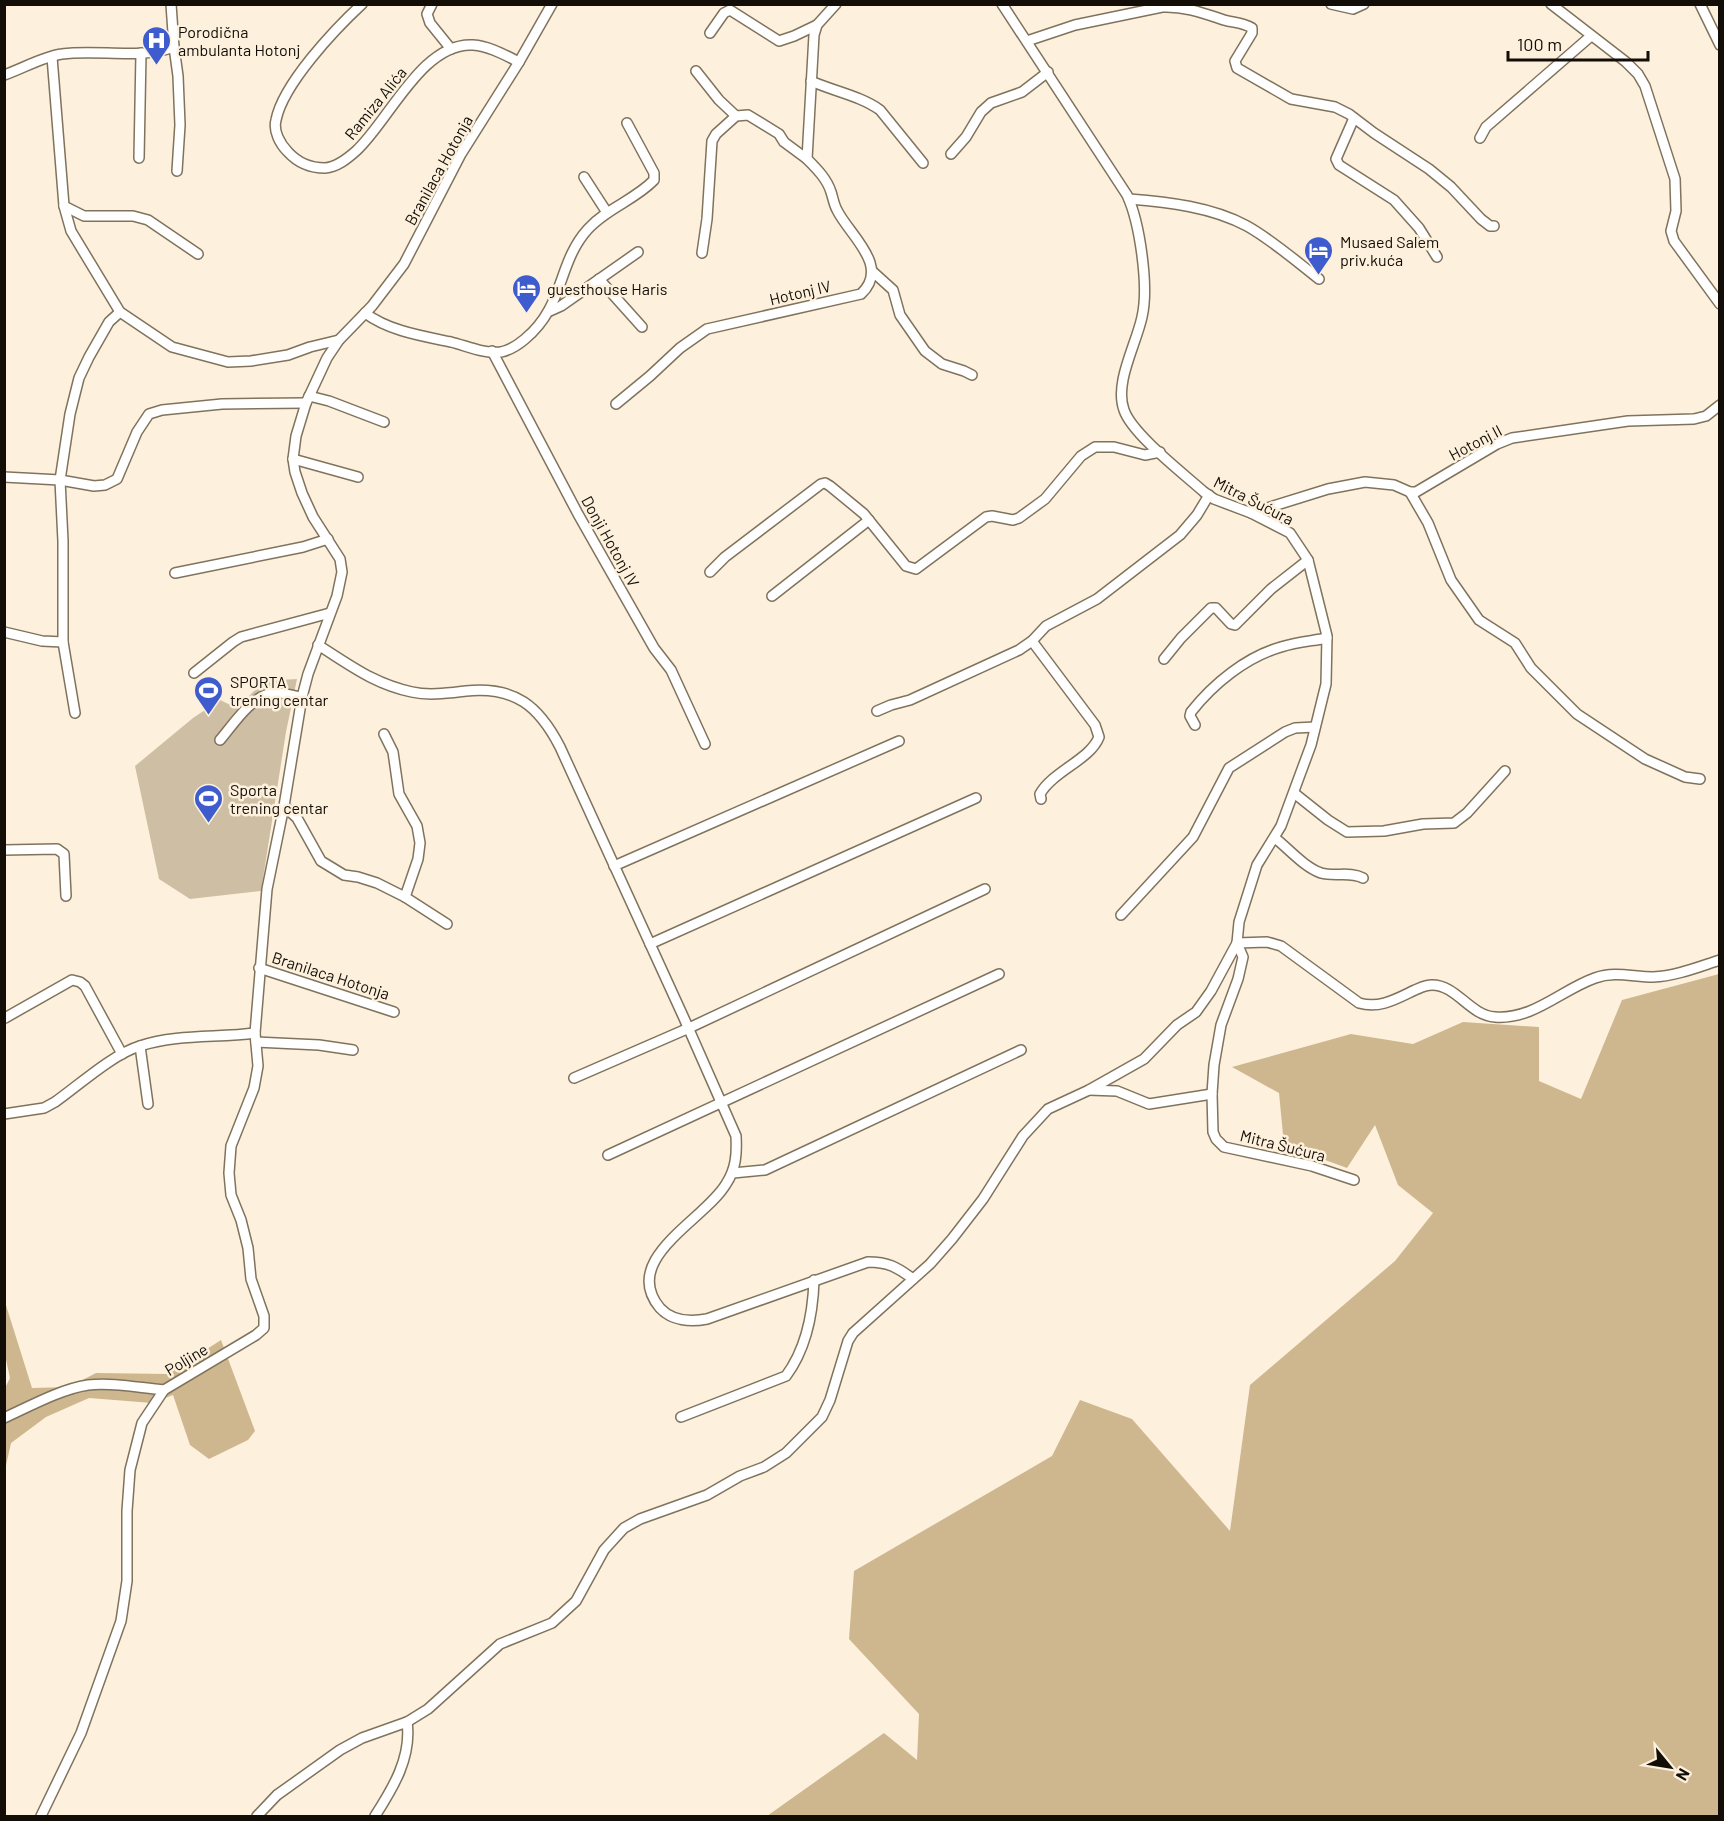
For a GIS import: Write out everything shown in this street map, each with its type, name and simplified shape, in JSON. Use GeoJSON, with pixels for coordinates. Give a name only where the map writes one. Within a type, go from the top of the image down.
{"type":"FeatureCollection","features":[{"type":"Feature","properties":{"kind":"street"},"geometry":{"type":"LineString","coordinates":[[171,4],[180,125],[177,171]]}},
{"type":"Feature","properties":{"kind":"street","name":"Ramiza Alića"},"geometry":{"type":"LineString","coordinates":[[362,4],[330,35],[303,71],[282,101],[275,121],[283,147],[310,167],[328,168],[345,161],[363,145],[422,67],[438,55],[451,49],[472,45],[491,49],[519,62]]}},
{"type":"Feature","properties":{"kind":"street"},"geometry":{"type":"LineString","coordinates":[[432,4],[427,14],[430,22],[451,49]]}},
{"type":"Feature","properties":{"kind":"street","name":"Branilaca Hotonja"},"geometry":{"type":"LineString","coordinates":[[256,1038],[259,968],[267,889],[284,806],[302,697],[341,583],[342,572],[340,559],[308,508],[295,472],[293,459],[296,436],[307,400],[327,358],[339,340],[365,313],[404,264],[461,154],[519,62],[552,4]]}},
{"type":"Feature","properties":{"kind":"street"},"geometry":{"type":"LineString","coordinates":[[807,159],[814,35],[818,25],[836,4]]}},
{"type":"Feature","properties":{"kind":"street","name":"Mitra Šućura"},"geometry":{"type":"LineString","coordinates":[[1002,4],[1129,199],[1138,226],[1143,272],[1143,314],[1121,386],[1124,412],[1133,426],[1209,495],[1290,533],[1308,560],[1323,612],[1327,638],[1326,684],[1316,727],[1294,793],[1275,838],[1257,865],[1239,922],[1237,943],[1243,957],[1238,979],[1221,1025],[1214,1065],[1213,1132],[1224,1147],[1312,1166],[1354,1180]]}},
{"type":"Feature","properties":{"kind":"street"},"geometry":{"type":"LineString","coordinates":[[1331,4],[1353,9],[1364,4]]}},
{"type":"Feature","properties":{"kind":"street"},"geometry":{"type":"LineString","coordinates":[[1551,4],[1626,62],[1638,74],[1645,86],[1675,179],[1676,211],[1671,231],[1674,241],[1719,304]]}},
{"type":"Feature","properties":{"kind":"street"},"geometry":{"type":"LineString","coordinates":[[1700,4],[1719,45]]}},
{"type":"Feature","properties":{"kind":"street"},"geometry":{"type":"LineString","coordinates":[[1027,41],[1075,24],[1162,7],[1174,6],[1201,11],[1226,21],[1236,21],[1252,28],[1252,33],[1236,61],[1237,68],[1291,99],[1335,107],[1354,118],[1429,169],[1451,187],[1481,219],[1490,226],[1494,226]]}},
{"type":"Feature","properties":{"kind":"street"},"geometry":{"type":"LineString","coordinates":[[710,33],[724,12],[730,10],[779,41],[818,25]]}},
{"type":"Feature","properties":{"kind":"street"},"geometry":{"type":"LineString","coordinates":[[1480,138],[1486,127],[1591,36]]}},
{"type":"Feature","properties":{"kind":"street"},"geometry":{"type":"LineString","coordinates":[[4,75],[59,54],[97,51],[153,53],[174,47]]}},
{"type":"Feature","properties":{"kind":"street"},"geometry":{"type":"LineString","coordinates":[[139,158],[141,53]]}},
{"type":"Feature","properties":{"kind":"street"},"geometry":{"type":"LineString","coordinates":[[52,57],[64,206],[71,231],[120,312],[172,347],[228,362],[252,362],[288,355],[339,340]]}},
{"type":"Feature","properties":{"kind":"street"},"geometry":{"type":"LineString","coordinates":[[696,71],[719,100],[736,116]]}},
{"type":"Feature","properties":{"kind":"street"},"geometry":{"type":"LineString","coordinates":[[951,154],[966,137],[981,112],[991,103],[1022,92],[1048,72]]}},
{"type":"Feature","properties":{"kind":"street"},"geometry":{"type":"LineString","coordinates":[[811,81],[872,104],[880,110],[922,163]]}},
{"type":"Feature","properties":{"kind":"street"},"geometry":{"type":"LineString","coordinates":[[702,252],[707,219],[712,141],[716,134],[736,116],[748,116],[779,134],[784,142],[807,159],[826,180],[835,208],[862,245],[872,271],[893,290],[900,315],[925,351],[942,364],[972,375]]}},
{"type":"Feature","properties":{"kind":"street"},"geometry":{"type":"LineString","coordinates":[[1354,118],[1338,151],[1336,159],[1339,165],[1394,200],[1419,228],[1437,257]]}},
{"type":"Feature","properties":{"kind":"street"},"geometry":{"type":"LineString","coordinates":[[365,313],[376,321],[408,332],[492,351],[502,352],[515,347],[541,323],[550,311],[576,247],[586,230],[606,211],[647,187],[654,180],[654,173],[627,123]]}},
{"type":"Feature","properties":{"kind":"street"},"geometry":{"type":"LineString","coordinates":[[584,177],[606,211]]}},
{"type":"Feature","properties":{"kind":"street"},"geometry":{"type":"LineString","coordinates":[[1129,199],[1164,201],[1229,218],[1256,232],[1319,279]]}},
{"type":"Feature","properties":{"kind":"street"},"geometry":{"type":"LineString","coordinates":[[64,206],[84,216],[133,216],[148,220],[198,254]]}},
{"type":"Feature","properties":{"kind":"street"},"geometry":{"type":"LineString","coordinates":[[550,311],[561,306],[638,252]]}},
{"type":"Feature","properties":{"kind":"street","name":"Hotonj IV"},"geometry":{"type":"LineString","coordinates":[[616,404],[680,348],[707,329],[861,294],[870,282],[872,271]]}},
{"type":"Feature","properties":{"kind":"street"},"geometry":{"type":"LineString","coordinates":[[599,279],[642,327]]}},
{"type":"Feature","properties":{"kind":"street"},"geometry":{"type":"LineString","coordinates":[[75,713],[63,642],[60,480],[70,414],[79,378],[88,357],[106,327],[120,312]]}},
{"type":"Feature","properties":{"kind":"street","name":"Donji Hotonj IV"},"geometry":{"type":"LineString","coordinates":[[492,351],[578,514],[654,648],[675,677],[705,744]]}},
{"type":"Feature","properties":{"kind":"street"},"geometry":{"type":"LineString","coordinates":[[4,477],[60,480],[94,486],[111,484],[123,468],[142,422],[149,414],[162,410],[222,404],[329,401],[384,422]]}},
{"type":"Feature","properties":{"kind":"street","name":"Hotonj II"},"geometry":{"type":"LineString","coordinates":[[1410,492],[1416,492],[1497,444],[1512,438],[1628,421],[1694,419],[1706,416],[1719,405]]}},
{"type":"Feature","properties":{"kind":"street"},"geometry":{"type":"LineString","coordinates":[[710,572],[725,557],[821,484],[830,486],[869,520],[906,566],[916,569],[986,517],[1013,520],[1019,518],[1045,498],[1081,456],[1095,447],[1114,447],[1145,455],[1160,452]]}},
{"type":"Feature","properties":{"kind":"street"},"geometry":{"type":"LineString","coordinates":[[293,459],[358,477]]}},
{"type":"Feature","properties":{"kind":"street"},"geometry":{"type":"LineString","coordinates":[[1251,513],[1328,489],[1365,482],[1394,485],[1410,492],[1428,523],[1451,580],[1479,620],[1515,643],[1531,668],[1577,714],[1646,759],[1685,777],[1700,779]]}},
{"type":"Feature","properties":{"kind":"street"},"geometry":{"type":"LineString","coordinates":[[877,711],[910,700],[1019,650],[1032,641],[1046,626],[1097,599],[1180,535],[1197,515],[1209,495]]}},
{"type":"Feature","properties":{"kind":"street"},"geometry":{"type":"LineString","coordinates":[[772,596],[869,520]]}},
{"type":"Feature","properties":{"kind":"street"},"geometry":{"type":"LineString","coordinates":[[175,573],[303,547],[328,539]]}},
{"type":"Feature","properties":{"kind":"street"},"geometry":{"type":"LineString","coordinates":[[1164,659],[1211,608],[1216,608],[1231,624],[1235,625],[1271,589],[1308,560]]}},
{"type":"Feature","properties":{"kind":"street"},"geometry":{"type":"LineString","coordinates":[[194,673],[241,637],[330,613]]}},
{"type":"Feature","properties":{"kind":"street"},"geometry":{"type":"LineString","coordinates":[[4,632],[42,641],[63,642]]}},
{"type":"Feature","properties":{"kind":"street"},"geometry":{"type":"LineString","coordinates":[[1195,725],[1190,716],[1191,712],[1239,667],[1280,647],[1327,638]]}},
{"type":"Feature","properties":{"kind":"street"},"geometry":{"type":"LineString","coordinates":[[1032,641],[1095,725],[1099,737],[1092,747],[1051,780],[1040,794],[1041,799]]}},
{"type":"Feature","properties":{"kind":"street"},"geometry":{"type":"LineString","coordinates":[[318,645],[380,684],[397,689],[432,694],[498,691],[524,701],[546,722],[554,735],[689,1028],[736,1136],[737,1154],[733,1173],[712,1203],[656,1257],[650,1272],[650,1287],[656,1302],[665,1313],[693,1322],[707,1319],[868,1262],[883,1262],[891,1265],[913,1279]]}},
{"type":"Feature","properties":{"kind":"street"},"geometry":{"type":"LineString","coordinates":[[220,740],[252,705],[264,696],[274,693],[302,697]]}},
{"type":"Feature","properties":{"kind":"street"},"geometry":{"type":"LineString","coordinates":[[1121,915],[1192,837],[1229,768],[1284,732],[1295,728],[1316,727]]}},
{"type":"Feature","properties":{"kind":"street"},"geometry":{"type":"LineString","coordinates":[[384,734],[393,752],[399,794],[417,826],[420,843],[418,859],[405,897]]}},
{"type":"Feature","properties":{"kind":"street"},"geometry":{"type":"LineString","coordinates":[[614,866],[899,741]]}},
{"type":"Feature","properties":{"kind":"street"},"geometry":{"type":"LineString","coordinates":[[1294,793],[1347,832],[1384,831],[1424,824],[1454,823],[1467,813],[1505,771]]}},
{"type":"Feature","properties":{"kind":"street"},"geometry":{"type":"LineString","coordinates":[[650,944],[976,798]]}},
{"type":"Feature","properties":{"kind":"street"},"geometry":{"type":"LineString","coordinates":[[284,806],[297,818],[321,861],[344,875],[377,883],[405,897],[447,924]]}},
{"type":"Feature","properties":{"kind":"street"},"geometry":{"type":"LineString","coordinates":[[1275,838],[1320,873],[1352,874],[1363,878]]}},
{"type":"Feature","properties":{"kind":"street"},"geometry":{"type":"LineString","coordinates":[[4,850],[61,850],[64,855],[66,896]]}},
{"type":"Feature","properties":{"kind":"street"},"geometry":{"type":"LineString","coordinates":[[574,1078],[689,1028],[985,889]]}},
{"type":"Feature","properties":{"kind":"street"},"geometry":{"type":"LineString","coordinates":[[257,1816],[277,1795],[340,1750],[362,1738],[407,1722],[428,1709],[500,1644],[552,1623],[566,1612],[583,1592],[604,1550],[624,1528],[640,1519],[707,1495],[740,1476],[764,1467],[786,1453],[822,1417],[830,1400],[848,1341],[854,1333],[930,1264],[970,1217],[1012,1151],[1035,1123],[1048,1109],[1089,1090],[1144,1059],[1177,1025],[1196,1012],[1211,991],[1237,943],[1267,942],[1281,946],[1359,1003],[1370,1006],[1383,1004],[1426,985],[1434,984],[1447,988],[1476,1012],[1495,1017],[1510,1017],[1539,1008],[1596,977],[1620,973],[1652,977],[1667,975],[1719,960]]}},
{"type":"Feature","properties":{"kind":"street","name":"Branilaca Hotonja"},"geometry":{"type":"LineString","coordinates":[[259,968],[394,1012]]}},
{"type":"Feature","properties":{"kind":"street"},"geometry":{"type":"LineString","coordinates":[[608,1155],[999,974]]}},
{"type":"Feature","properties":{"kind":"street"},"geometry":{"type":"LineString","coordinates":[[4,1018],[72,980],[80,982],[85,986],[122,1054]]}},
{"type":"Feature","properties":{"kind":"street"},"geometry":{"type":"LineString","coordinates":[[4,1114],[44,1108],[122,1054],[140,1046],[178,1038],[256,1038],[353,1050]]}},
{"type":"Feature","properties":{"kind":"street","name":"Poljine"},"geometry":{"type":"LineString","coordinates":[[41,1816],[81,1733],[121,1621],[128,1581],[127,1510],[130,1470],[142,1423],[164,1390],[264,1328],[264,1316],[251,1279],[248,1248],[241,1220],[231,1195],[229,1173],[231,1146],[254,1088],[258,1066],[256,1038]]}},
{"type":"Feature","properties":{"kind":"street"},"geometry":{"type":"LineString","coordinates":[[140,1046],[148,1104]]}},
{"type":"Feature","properties":{"kind":"street"},"geometry":{"type":"LineString","coordinates":[[733,1173],[765,1170],[1021,1050]]}},
{"type":"Feature","properties":{"kind":"street"},"geometry":{"type":"LineString","coordinates":[[1089,1090],[1117,1091],[1149,1104],[1212,1094]]}},
{"type":"Feature","properties":{"kind":"street"},"geometry":{"type":"LineString","coordinates":[[681,1418],[786,1376],[795,1364],[802,1346],[813,1299],[814,1280]]}},
{"type":"Feature","properties":{"kind":"street"},"geometry":{"type":"LineString","coordinates":[[4,1418],[40,1401],[87,1385],[103,1384],[164,1390]]}},
{"type":"Feature","properties":{"kind":"street"},"geometry":{"type":"LineString","coordinates":[[375,1816],[389,1795],[403,1766],[409,1736],[407,1722]]}},
{"type":"Feature","properties":{"kind":"shaded area","name":"Sporta trening centar"},"geometry":{"type":"Polygon","coordinates":[[[297,679],[286,732],[261,891],[190,899],[159,879],[135,766],[193,718],[220,700],[237,708],[264,681],[297,679]]]}},
{"type":"Feature","properties":{"kind":"shaded area"},"geometry":{"type":"Polygon","coordinates":[[[1719,974],[1719,1816],[767,1816],[884,1733],[917,1760],[919,1714],[849,1639],[854,1571],[1052,1456],[1080,1400],[1132,1419],[1230,1531],[1250,1385],[1395,1261],[1433,1213],[1398,1185],[1375,1125],[1347,1168],[1284,1145],[1279,1093],[1232,1067],[1351,1034],[1413,1044],[1463,1022],[1539,1027],[1539,1081],[1581,1099],[1622,1000],[1719,974]]]}},
{"type":"Feature","properties":{"kind":"shaded area"},"geometry":{"type":"Polygon","coordinates":[[[5,1302],[32,1388],[69,1387],[96,1373],[168,1374],[221,1340],[255,1431],[248,1440],[209,1459],[190,1445],[173,1395],[152,1403],[89,1398],[46,1417],[11,1443],[5,1470],[5,1388],[10,1378],[5,1355],[5,1302]]]}},
{"type":"Feature","properties":{"kind":"place","name":"Porodična ambulanta Hotonj"},"geometry":{"type":"Point","coordinates":[157,66]}},
{"type":"Feature","properties":{"kind":"place","name":"Musaed Salem priv.kuća"},"geometry":{"type":"Point","coordinates":[1319,276]}},
{"type":"Feature","properties":{"kind":"place","name":"guesthouse Haris"},"geometry":{"type":"Point","coordinates":[526,314]}},
{"type":"Feature","properties":{"kind":"place","name":"SPORTA trening centar"},"geometry":{"type":"Point","coordinates":[209,716]}},
{"type":"Feature","properties":{"kind":"place","name":"Sporta trening centar"},"geometry":{"type":"Point","coordinates":[209,824]}}]}
